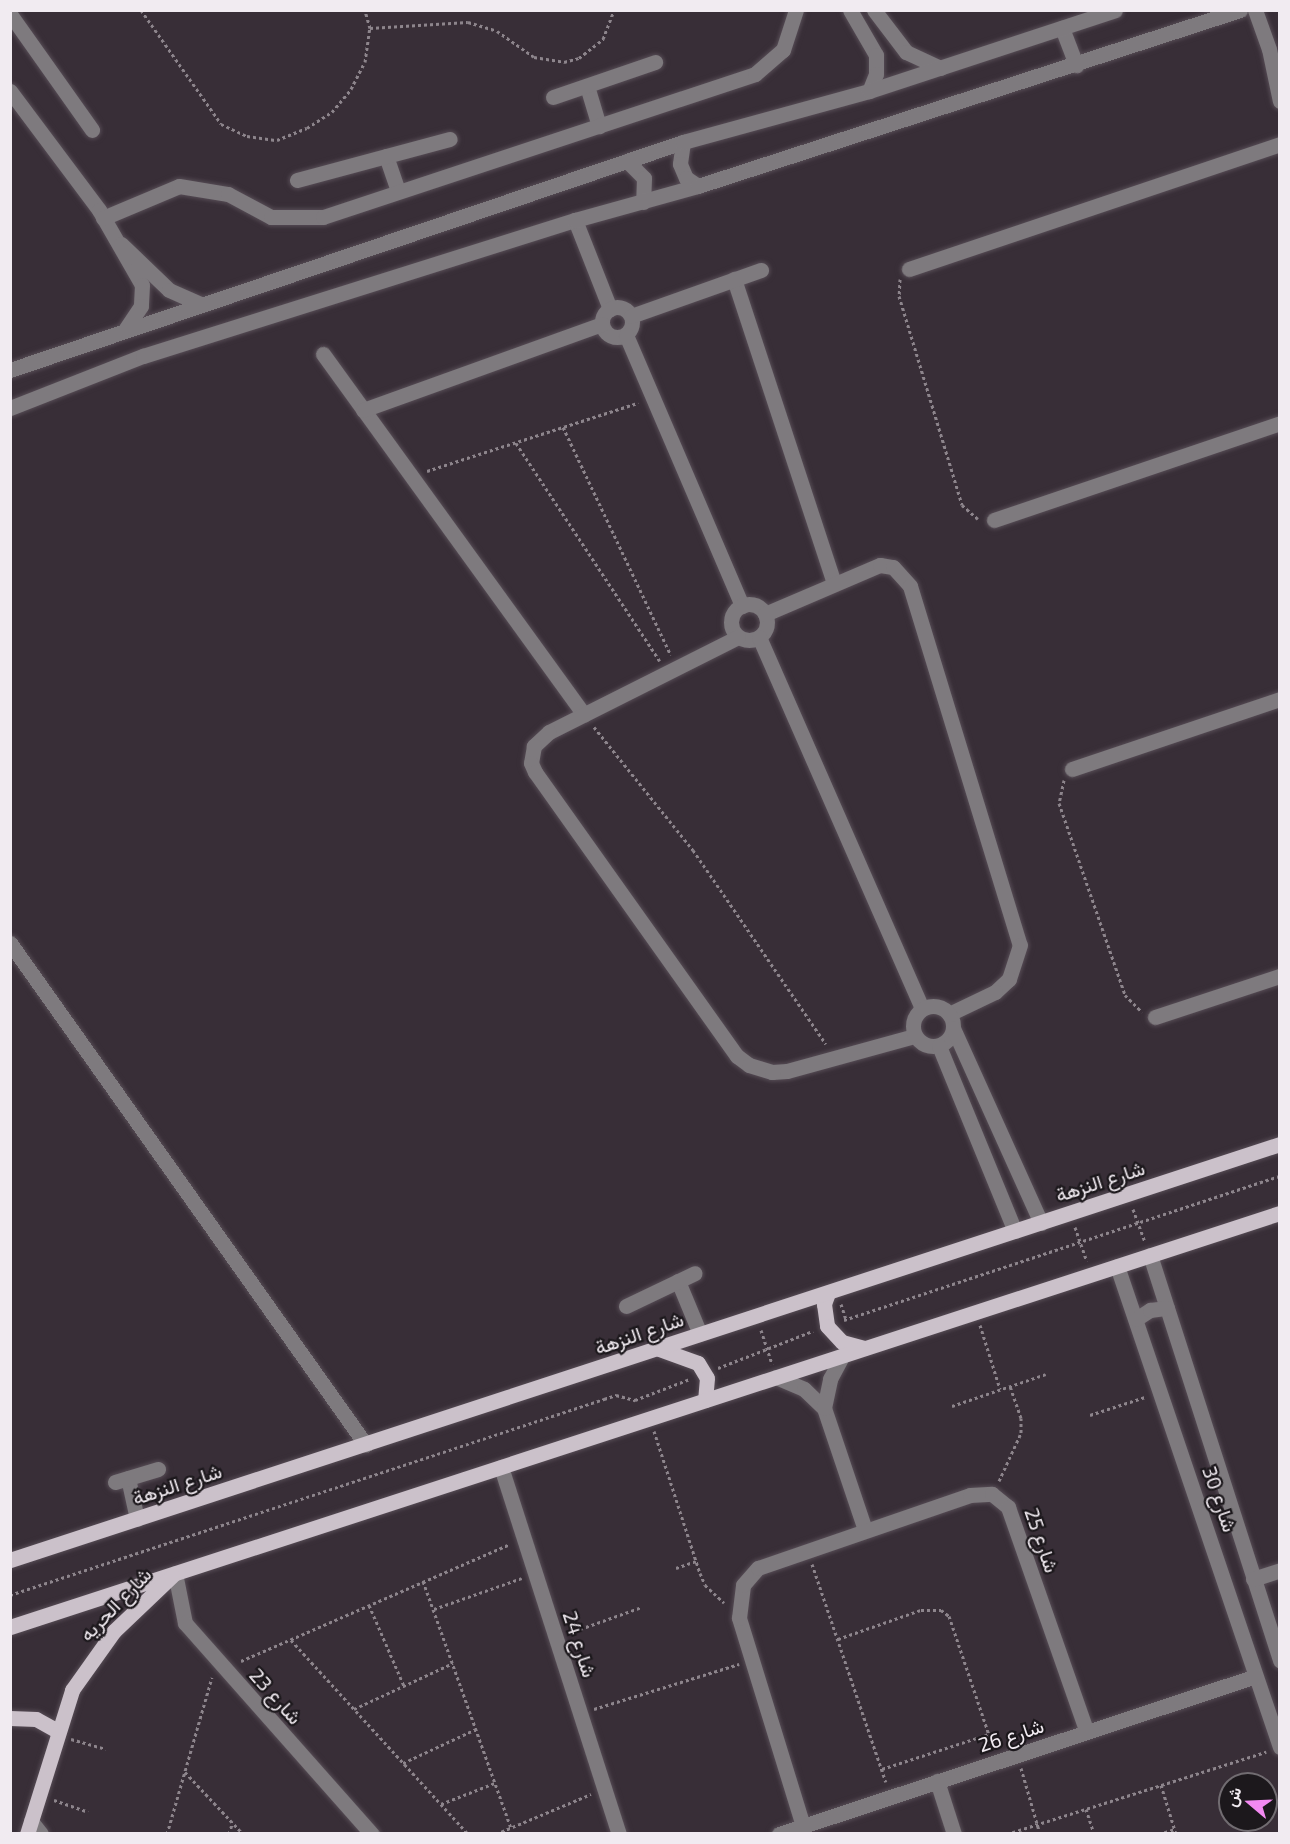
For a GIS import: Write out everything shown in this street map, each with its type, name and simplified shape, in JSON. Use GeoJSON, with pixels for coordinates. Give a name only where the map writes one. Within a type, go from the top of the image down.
{"type":"FeatureCollection","features":[{"type":"Feature","properties":{"kind":"main road","name":"شارع النزهة"},"geometry":{"type":"LineString","coordinates":[[10,1560],[1280,1144]]}},
{"type":"Feature","properties":{"kind":"main road"},"geometry":{"type":"LineString","coordinates":[[10,1627],[1280,1213]]}},
{"type":"Feature","properties":{"kind":"main road"},"geometry":{"type":"LineString","coordinates":[[828,1293],[824,1304],[827,1326],[842,1342],[864,1348]]}},
{"type":"Feature","properties":{"kind":"main road"},"geometry":{"type":"LineString","coordinates":[[659,1349],[698,1363],[705,1372],[705,1400]]}},
{"type":"Feature","properties":{"kind":"main road","name":"شارع الحريه"},"geometry":{"type":"LineString","coordinates":[[29,1827],[56,1732],[72,1690],[91,1659],[175,1573]]}},
{"type":"Feature","properties":{"kind":"main road"},"geometry":{"type":"LineString","coordinates":[[10,1718],[36,1719],[56,1732]]}},
{"type":"Feature","properties":{"kind":"street"},"geometry":{"type":"LineString","coordinates":[[103,218],[179,186],[228,194],[265,216],[288,220],[322,217],[755,74],[783,50],[796,10]]}},
{"type":"Feature","properties":{"kind":"street"},"geometry":{"type":"LineString","coordinates":[[850,10],[874,45],[877,64],[869,91]]}},
{"type":"Feature","properties":{"kind":"street"},"geometry":{"type":"LineString","coordinates":[[874,10],[892,38],[914,58],[941,68]]}},
{"type":"Feature","properties":{"kind":"street"},"geometry":{"type":"LineString","coordinates":[[10,370],[126,328],[202,305],[683,142],[869,91],[1115,10]]}},
{"type":"Feature","properties":{"kind":"street"},"geometry":{"type":"LineString","coordinates":[[10,408],[143,356],[575,220],[698,186],[1240,10]]}},
{"type":"Feature","properties":{"kind":"street"},"geometry":{"type":"LineString","coordinates":[[1255,10],[1269,49],[1280,101]]}},
{"type":"Feature","properties":{"kind":"street"},"geometry":{"type":"LineString","coordinates":[[10,14],[92,130]]}},
{"type":"Feature","properties":{"kind":"street"},"geometry":{"type":"LineString","coordinates":[[1062,28],[1076,65]]}},
{"type":"Feature","properties":{"kind":"street"},"geometry":{"type":"LineString","coordinates":[[874,45],[886,47],[892,38]]}},
{"type":"Feature","properties":{"kind":"street"},"geometry":{"type":"LineString","coordinates":[[553,97],[655,62]]}},
{"type":"Feature","properties":{"kind":"street"},"geometry":{"type":"LineString","coordinates":[[586,86],[599,126]]}},
{"type":"Feature","properties":{"kind":"street"},"geometry":{"type":"LineString","coordinates":[[10,91],[121,244],[143,295],[141,306],[126,328]]}},
{"type":"Feature","properties":{"kind":"street"},"geometry":{"type":"LineString","coordinates":[[297,180],[450,139]]}},
{"type":"Feature","properties":{"kind":"street"},"geometry":{"type":"LineString","coordinates":[[683,142],[680,164],[686,178],[698,186]]}},
{"type":"Feature","properties":{"kind":"street"},"geometry":{"type":"LineString","coordinates":[[909,269],[1280,144]]}},
{"type":"Feature","properties":{"kind":"street"},"geometry":{"type":"LineString","coordinates":[[386,156],[398,191]]}},
{"type":"Feature","properties":{"kind":"street"},"geometry":{"type":"LineString","coordinates":[[627,161],[644,178],[643,202]]}},
{"type":"Feature","properties":{"kind":"street"},"geometry":{"type":"LineString","coordinates":[[363,410],[602,324],[610,309],[575,220]]}},
{"type":"Feature","properties":{"kind":"street"},"geometry":{"type":"LineString","coordinates":[[121,244],[169,290],[202,305]]}},
{"type":"Feature","properties":{"kind":"street"},"geometry":{"type":"LineString","coordinates":[[630,316],[761,270]]}},
{"type":"Feature","properties":{"kind":"street"},"geometry":{"type":"LineString","coordinates":[[734,279],[834,583]]}},
{"type":"Feature","properties":{"kind":"street"},"geometry":{"type":"LineString","coordinates":[[602,324],[610,337],[626,335],[632,326],[630,316],[620,307],[610,309]]}},
{"type":"Feature","properties":{"kind":"street"},"geometry":{"type":"LineString","coordinates":[[626,335],[741,606]]}},
{"type":"Feature","properties":{"kind":"street"},"geometry":{"type":"LineString","coordinates":[[323,354],[584,715]]}},
{"type":"Feature","properties":{"kind":"street"},"geometry":{"type":"LineString","coordinates":[[994,520],[1280,423]]}},
{"type":"Feature","properties":{"kind":"street"},"geometry":{"type":"LineString","coordinates":[[765,614],[880,565],[893,567],[910,586],[1017,927],[1019,954],[1009,979],[995,992],[951,1021],[946,1042],[939,1046],[925,1045],[914,1036],[913,1021],[922,1009],[936,1005],[951,1021],[1041,1223]]}},
{"type":"Feature","properties":{"kind":"street"},"geometry":{"type":"LineString","coordinates":[[741,606],[755,605],[765,614],[766,627],[759,637],[748,640],[738,637],[549,732],[534,746],[531,763],[535,772],[737,1056],[749,1065],[772,1072],[835,1058],[914,1036]]}},
{"type":"Feature","properties":{"kind":"street"},"geometry":{"type":"LineString","coordinates":[[738,637],[731,620],[741,606]]}},
{"type":"Feature","properties":{"kind":"street"},"geometry":{"type":"LineString","coordinates":[[759,637],[922,1009]]}},
{"type":"Feature","properties":{"kind":"street"},"geometry":{"type":"LineString","coordinates":[[1072,769],[1280,699]]}},
{"type":"Feature","properties":{"kind":"street"},"geometry":{"type":"LineString","coordinates":[[10,943],[366,1445]]}},
{"type":"Feature","properties":{"kind":"street"},"geometry":{"type":"LineString","coordinates":[[1155,1017],[1280,976]]}},
{"type":"Feature","properties":{"kind":"street"},"geometry":{"type":"LineString","coordinates":[[939,1046],[1015,1231]]}},
{"type":"Feature","properties":{"kind":"street","name":"شارع 30"},"geometry":{"type":"LineString","coordinates":[[1150,1255],[1280,1661]]}},
{"type":"Feature","properties":{"kind":"street","name":"شارع 30"},"geometry":{"type":"LineString","coordinates":[[1117,1266],[1256,1676],[1274,1749]]}},
{"type":"Feature","properties":{"kind":"street"},"geometry":{"type":"LineString","coordinates":[[626,1306],[695,1273]]}},
{"type":"Feature","properties":{"kind":"street"},"geometry":{"type":"LineString","coordinates":[[678,1281],[700,1334]]}},
{"type":"Feature","properties":{"kind":"street"},"geometry":{"type":"LineString","coordinates":[[1136,1319],[1150,1310],[1167,1308]]}},
{"type":"Feature","properties":{"kind":"street"},"geometry":{"type":"LineString","coordinates":[[824,1408],[830,1379],[843,1355]]}},
{"type":"Feature","properties":{"kind":"street"},"geometry":{"type":"LineString","coordinates":[[776,1377],[804,1389],[824,1408],[865,1530]]}},
{"type":"Feature","properties":{"kind":"street","name":"شارع 24"},"geometry":{"type":"LineString","coordinates":[[501,1467],[619,1833]]}},
{"type":"Feature","properties":{"kind":"street"},"geometry":{"type":"LineString","coordinates":[[136,1519],[121,1480],[158,1469]]}},
{"type":"Feature","properties":{"kind":"street"},"geometry":{"type":"LineString","coordinates":[[803,1826],[751,1660],[737,1607],[743,1585],[758,1568],[970,1495],[992,1494]]}},
{"type":"Feature","properties":{"kind":"street","name":"شارع 25"},"geometry":{"type":"LineString","coordinates":[[992,1494],[1008,1507],[1087,1732]]}},
{"type":"Feature","properties":{"kind":"street"},"geometry":{"type":"LineString","coordinates":[[1253,1579],[1280,1570]]}},
{"type":"Feature","properties":{"kind":"street","name":"شارع 23"},"geometry":{"type":"LineString","coordinates":[[175,1573],[185,1623],[219,1665],[372,1833]]}},
{"type":"Feature","properties":{"kind":"street","name":"شارع 26"},"geometry":{"type":"LineString","coordinates":[[779,1833],[1256,1676]]}},
{"type":"Feature","properties":{"kind":"street"},"geometry":{"type":"LineString","coordinates":[[937,1781],[954,1833]]}},
{"type":"Feature","properties":{"kind":"street"},"geometry":{"type":"LineString","coordinates":[[29,1827],[41,1833]]}},
{"type":"Feature","properties":{"kind":"path"},"geometry":{"type":"LineString","coordinates":[[141,10],[221,124],[247,136],[277,140],[307,128],[332,112],[345,96],[365,62],[370,28],[365,10]]}},
{"type":"Feature","properties":{"kind":"path"},"geometry":{"type":"LineString","coordinates":[[370,28],[468,22],[497,31],[534,57],[564,62],[579,58],[603,39],[614,10]]}},
{"type":"Feature","properties":{"kind":"path"},"geometry":{"type":"LineString","coordinates":[[909,269],[899,280],[899,296],[962,505],[975,518],[994,520]]}},
{"type":"Feature","properties":{"kind":"path"},"geometry":{"type":"LineString","coordinates":[[411,476],[653,398]]}},
{"type":"Feature","properties":{"kind":"path"},"geometry":{"type":"LineString","coordinates":[[563,427],[672,670]]}},
{"type":"Feature","properties":{"kind":"path"},"geometry":{"type":"LineString","coordinates":[[516,443],[672,670]]}},
{"type":"Feature","properties":{"kind":"path"},"geometry":{"type":"LineString","coordinates":[[584,715],[687,841],[835,1058]]}},
{"type":"Feature","properties":{"kind":"path"},"geometry":{"type":"LineString","coordinates":[[1072,769],[1061,784],[1059,803],[1125,995],[1137,1009],[1155,1017]]}},
{"type":"Feature","properties":{"kind":"path"},"geometry":{"type":"LineString","coordinates":[[10,1595],[616,1395],[634,1400],[827,1326],[1280,1176]]}},
{"type":"Feature","properties":{"kind":"path"},"geometry":{"type":"LineString","coordinates":[[1127,1194],[1150,1255]]}},
{"type":"Feature","properties":{"kind":"path"},"geometry":{"type":"LineString","coordinates":[[1071,1213],[1091,1274]]}},
{"type":"Feature","properties":{"kind":"path"},"geometry":{"type":"LineString","coordinates":[[976,1312],[1000,1389]]}},
{"type":"Feature","properties":{"kind":"path"},"geometry":{"type":"LineString","coordinates":[[756,1317],[776,1377]]}},
{"type":"Feature","properties":{"kind":"path"},"geometry":{"type":"LineString","coordinates":[[952,1406],[1046,1374]]}},
{"type":"Feature","properties":{"kind":"path"},"geometry":{"type":"LineString","coordinates":[[992,1494],[1021,1433],[1021,1418],[1010,1386]]}},
{"type":"Feature","properties":{"kind":"path"},"geometry":{"type":"LineString","coordinates":[[1090,1415],[1161,1392]]}},
{"type":"Feature","properties":{"kind":"path"},"geometry":{"type":"LineString","coordinates":[[650,1418],[696,1561],[714,1595],[737,1607]]}},
{"type":"Feature","properties":{"kind":"path"},"geometry":{"type":"LineString","coordinates":[[167,1833],[219,1665],[291,1639],[524,1538]]}},
{"type":"Feature","properties":{"kind":"path"},"geometry":{"type":"LineString","coordinates":[[807,1551],[891,1796]]}},
{"type":"Feature","properties":{"kind":"path"},"geometry":{"type":"LineString","coordinates":[[676,1568],[696,1561]]}},
{"type":"Feature","properties":{"kind":"path"},"geometry":{"type":"LineString","coordinates":[[434,1609],[536,1574]]}},
{"type":"Feature","properties":{"kind":"path"},"geometry":{"type":"LineString","coordinates":[[423,1581],[511,1828]]}},
{"type":"Feature","properties":{"kind":"path"},"geometry":{"type":"LineString","coordinates":[[369,1605],[404,1686]]}},
{"type":"Feature","properties":{"kind":"path"},"geometry":{"type":"LineString","coordinates":[[556,1638],[642,1607]]}},
{"type":"Feature","properties":{"kind":"path"},"geometry":{"type":"LineString","coordinates":[[838,1639],[921,1610],[941,1610],[949,1616],[998,1761]]}},
{"type":"Feature","properties":{"kind":"path"},"geometry":{"type":"LineString","coordinates":[[291,1639],[468,1833]]}},
{"type":"Feature","properties":{"kind":"path"},"geometry":{"type":"LineString","coordinates":[[580,1714],[751,1660]]}},
{"type":"Feature","properties":{"kind":"path"},"geometry":{"type":"LineString","coordinates":[[354,1709],[453,1663]]}},
{"type":"Feature","properties":{"kind":"path"},"geometry":{"type":"LineString","coordinates":[[403,1763],[476,1729]]}},
{"type":"Feature","properties":{"kind":"path"},"geometry":{"type":"LineString","coordinates":[[56,1732],[106,1749]]}},
{"type":"Feature","properties":{"kind":"path"},"geometry":{"type":"LineString","coordinates":[[882,1770],[989,1734]]}},
{"type":"Feature","properties":{"kind":"path"},"geometry":{"type":"LineString","coordinates":[[1007,1833],[1274,1749]]}},
{"type":"Feature","properties":{"kind":"path"},"geometry":{"type":"LineString","coordinates":[[1017,1755],[1040,1833]]}},
{"type":"Feature","properties":{"kind":"path"},"geometry":{"type":"LineString","coordinates":[[185,1772],[243,1833]]}},
{"type":"Feature","properties":{"kind":"path"},"geometry":{"type":"LineString","coordinates":[[441,1804],[495,1783]]}},
{"type":"Feature","properties":{"kind":"path"},"geometry":{"type":"LineString","coordinates":[[1161,1785],[1176,1833]]}},
{"type":"Feature","properties":{"kind":"path"},"geometry":{"type":"LineString","coordinates":[[496,1833],[605,1789]]}},
{"type":"Feature","properties":{"kind":"path"},"geometry":{"type":"LineString","coordinates":[[38,1794],[88,1812]]}},
{"type":"Feature","properties":{"kind":"path"},"geometry":{"type":"LineString","coordinates":[[1086,1809],[1094,1833]]}},
{"type":"Feature","properties":{"kind":"path"},"geometry":{"type":"LineString","coordinates":[[229,1833],[233,1823]]}},
{"type":"Feature","properties":{"kind":"path"},"geometry":{"type":"LineString","coordinates":[[1160,1833],[1175,1829]]}}]}
